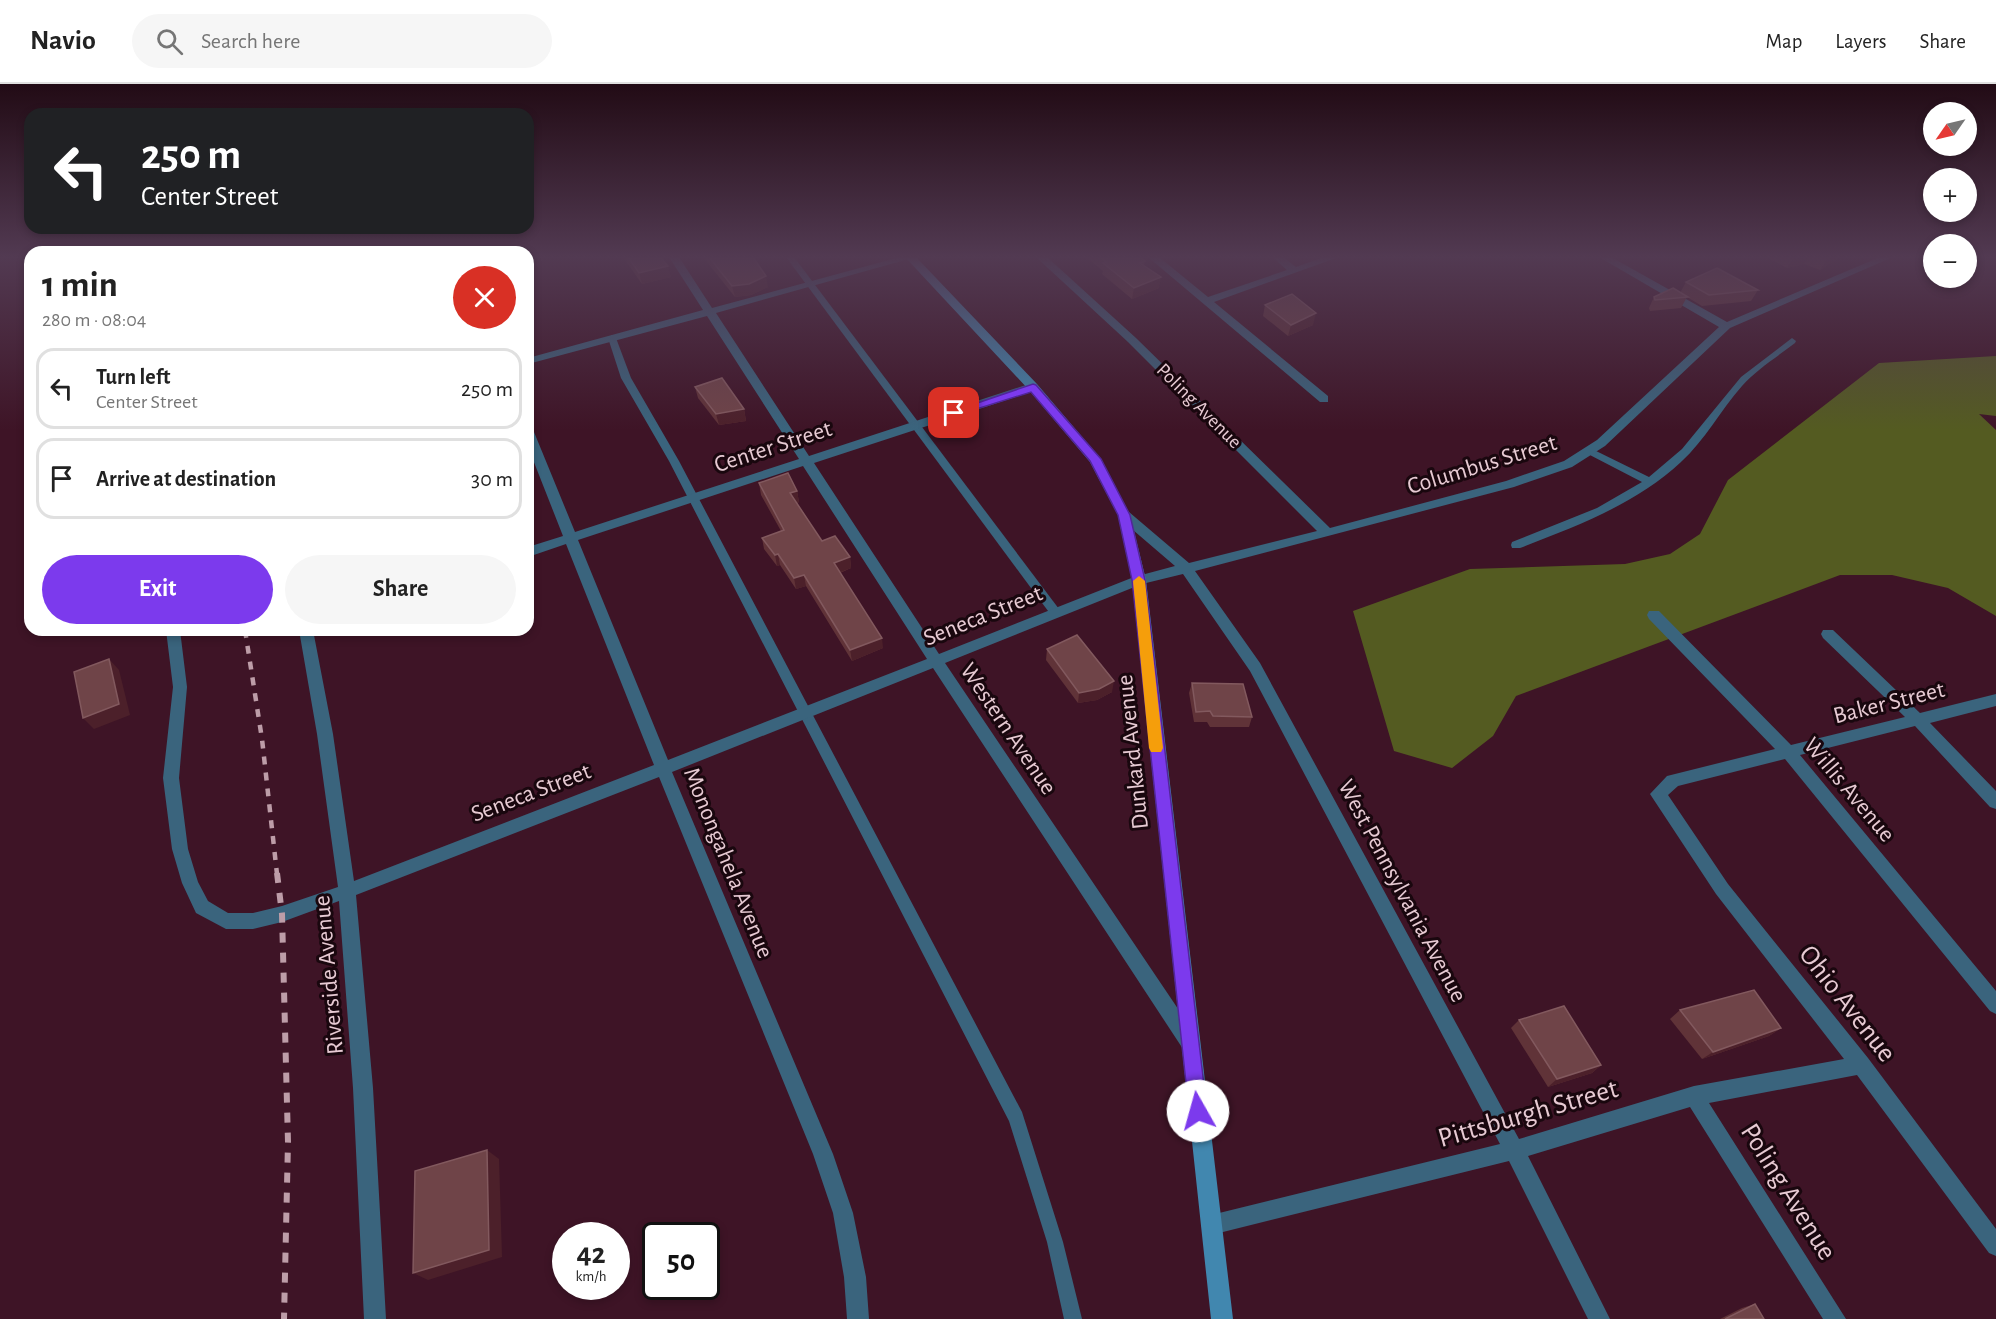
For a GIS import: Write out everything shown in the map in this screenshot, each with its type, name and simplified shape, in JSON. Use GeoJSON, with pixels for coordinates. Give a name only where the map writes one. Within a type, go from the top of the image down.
{"type":"FeatureCollection","features":[{"type":"Feature","properties":{"kind":"main road","name":"Dunkard Avenue"},"geometry":{"type":"LineString","coordinates":[[965,315],[1033,387],[1095,459],[1124,515],[1139,580],[1222,1319]]}},
{"type":"Feature","properties":{"kind":"street"},"geometry":{"type":"LineString","coordinates":[[534,360],[698,315]]}},
{"type":"Feature","properties":{"kind":"street","name":"Western Avenue"},"geometry":{"type":"LineString","coordinates":[[713,315],[936,661],[1190,1043]]}},
{"type":"Feature","properties":{"kind":"street","name":"Poling Avenue"},"geometry":{"type":"LineString","coordinates":[[1104,315],[1327,533]]}},
{"type":"Feature","properties":{"kind":"street"},"geometry":{"type":"LineString","coordinates":[[1223,315],[1324,399]]}},
{"type":"Feature","properties":{"kind":"street"},"geometry":{"type":"LineString","coordinates":[[1706,315],[1726,326]]}},
{"type":"Feature","properties":{"kind":"street","name":"Columbus Street"},"geometry":{"type":"LineString","coordinates":[[1139,580],[1510,484],[1568,464],[1589,451],[1633,415],[1726,326],[1753,315]]}},
{"type":"Feature","properties":{"kind":"street","name":"Center Street"},"geometry":{"type":"LineString","coordinates":[[534,550],[1033,387]]}},
{"type":"Feature","properties":{"kind":"street","name":"Monongahela Avenue"},"geometry":{"type":"LineString","coordinates":[[534,447],[663,768],[823,1154],[843,1213],[855,1277],[858,1319]]}},
{"type":"Feature","properties":{"kind":"street","name":"West Pennsylvania Avenue"},"geometry":{"type":"LineString","coordinates":[[1124,515],[1185,568],[1255,667],[1514,1150],[1599,1319]]}},
{"type":"Feature","properties":{"kind":"street","name":"Seneca Street"},"geometry":{"type":"LineString","coordinates":[[174,636],[180,687],[171,778],[180,849],[190,883],[202,907],[226,921],[253,921],[282,914],[347,891],[806,713],[1139,580]]}},
{"type":"Feature","properties":{"kind":"street","name":"Willis Avenue"},"geometry":{"type":"LineString","coordinates":[[1654,615],[1788,752],[1996,1005]]}},
{"type":"Feature","properties":{"kind":"street"},"geometry":{"type":"LineString","coordinates":[[1828,634],[1919,721],[1996,802]]}},
{"type":"Feature","properties":{"kind":"street","name":"Riverside Avenue"},"geometry":{"type":"LineString","coordinates":[[307,636],[325,734],[347,891],[363,1088],[375,1319]]}},
{"type":"Feature","properties":{"kind":"street","name":"Baker Street"},"geometry":{"type":"LineString","coordinates":[[1658,794],[1673,781],[1996,700]]}},
{"type":"Feature","properties":{"kind":"street","name":"Ohio Avenue"},"geometry":{"type":"LineString","coordinates":[[1658,794],[1722,889],[1861,1065],[1996,1246]]}},
{"type":"Feature","properties":{"kind":"street","name":"Pittsburgh Street"},"geometry":{"type":"LineString","coordinates":[[1211,1225],[1514,1150],[1694,1096],[1861,1065]]}},
{"type":"Feature","properties":{"kind":"street","name":"Poling Avenue"},"geometry":{"type":"LineString","coordinates":[[1694,1096],[1835,1319]]}},
{"type":"Feature","properties":{"kind":"lane"},"geometry":{"type":"LineString","coordinates":[[833,315],[1055,612]]}},
{"type":"Feature","properties":{"kind":"lane"},"geometry":{"type":"LineString","coordinates":[[612,338],[626,378],[674,461],[1016,1118],[1055,1242],[1072,1319]]}},
{"type":"Feature","properties":{"kind":"lane"},"geometry":{"type":"LineString","coordinates":[[1515,545],[1587,518],[1649,481],[1677,460],[1712,422],[1739,384],[1792,341]]}},
{"type":"Feature","properties":{"kind":"lane"},"geometry":{"type":"LineString","coordinates":[[1589,451],[1649,481]]}},
{"type":"Feature","properties":{"kind":"green space"},"geometry":{"type":"Polygon","coordinates":[[[1996,356],[1996,416],[1979,414],[1996,430],[1996,616],[1948,588],[1892,575],[1840,575],[1516,696],[1493,736],[1452,768],[1394,751],[1353,611],[1470,569],[1625,564],[1670,554],[1700,534],[1728,480],[1879,363],[1996,356]]]}},
{"type":"Feature","properties":{"kind":"building"},"geometry":{"type":"Polygon","coordinates":[[[1278,315],[1313,315],[1291,325],[1278,315]]]}},
{"type":"Feature","properties":{"kind":"building"},"geometry":{"type":"Polygon","coordinates":[[[722,378],[744,409],[716,414],[695,387],[722,378]]]}},
{"type":"Feature","properties":{"kind":"building"},"geometry":{"type":"Polygon","coordinates":[[[788,473],[797,491],[790,493],[822,541],[835,536],[850,557],[834,563],[882,638],[850,650],[804,575],[794,578],[778,554],[775,555],[762,538],[784,530],[759,483],[788,473]]]}},
{"type":"Feature","properties":{"kind":"building"},"geometry":{"type":"Polygon","coordinates":[[[1077,635],[1114,681],[1099,689],[1079,693],[1047,649],[1077,635]]]}},
{"type":"Feature","properties":{"kind":"building"},"geometry":{"type":"Polygon","coordinates":[[[109,659],[119,704],[83,718],[74,672],[109,659]]]}},
{"type":"Feature","properties":{"kind":"building"},"geometry":{"type":"Polygon","coordinates":[[[1192,683],[1243,684],[1252,717],[1213,716],[1210,711],[1196,712],[1192,683]]]}},
{"type":"Feature","properties":{"kind":"building"},"geometry":{"type":"Polygon","coordinates":[[[1754,990],[1781,1028],[1713,1052],[1680,1010],[1754,990]]]}},
{"type":"Feature","properties":{"kind":"building"},"geometry":{"type":"Polygon","coordinates":[[[1564,1006],[1601,1065],[1557,1079],[1519,1020],[1564,1006]]]}},
{"type":"Feature","properties":{"kind":"building"},"geometry":{"type":"Polygon","coordinates":[[[487,1150],[489,1250],[413,1273],[415,1171],[487,1150]]]}},
{"type":"Feature","properties":{"kind":"building"},"geometry":{"type":"Polygon","coordinates":[[[1755,1304],[1764,1319],[1725,1319],[1755,1304]]]}},
{"type":"Feature","properties":{"kind":"railway"},"geometry":{"type":"LineString","coordinates":[[246,636],[262,739],[277,874]]}},
{"type":"Feature","properties":{"kind":"railway"},"geometry":{"type":"LineString","coordinates":[[277,873],[282,914],[288,1142],[284,1319]]}},
{"type":"Feature","properties":{"kind":"slow traffic"},"geometry":{"type":"LineString","coordinates":[[1139,581],[1156,748]]}},
{"type":"Feature","properties":{"kind":"route"},"geometry":{"type":"LineString","coordinates":[[954,413],[1033,387],[1095,459],[1124,515],[1139,580],[1154,733],[1198,1111]]}}]}
